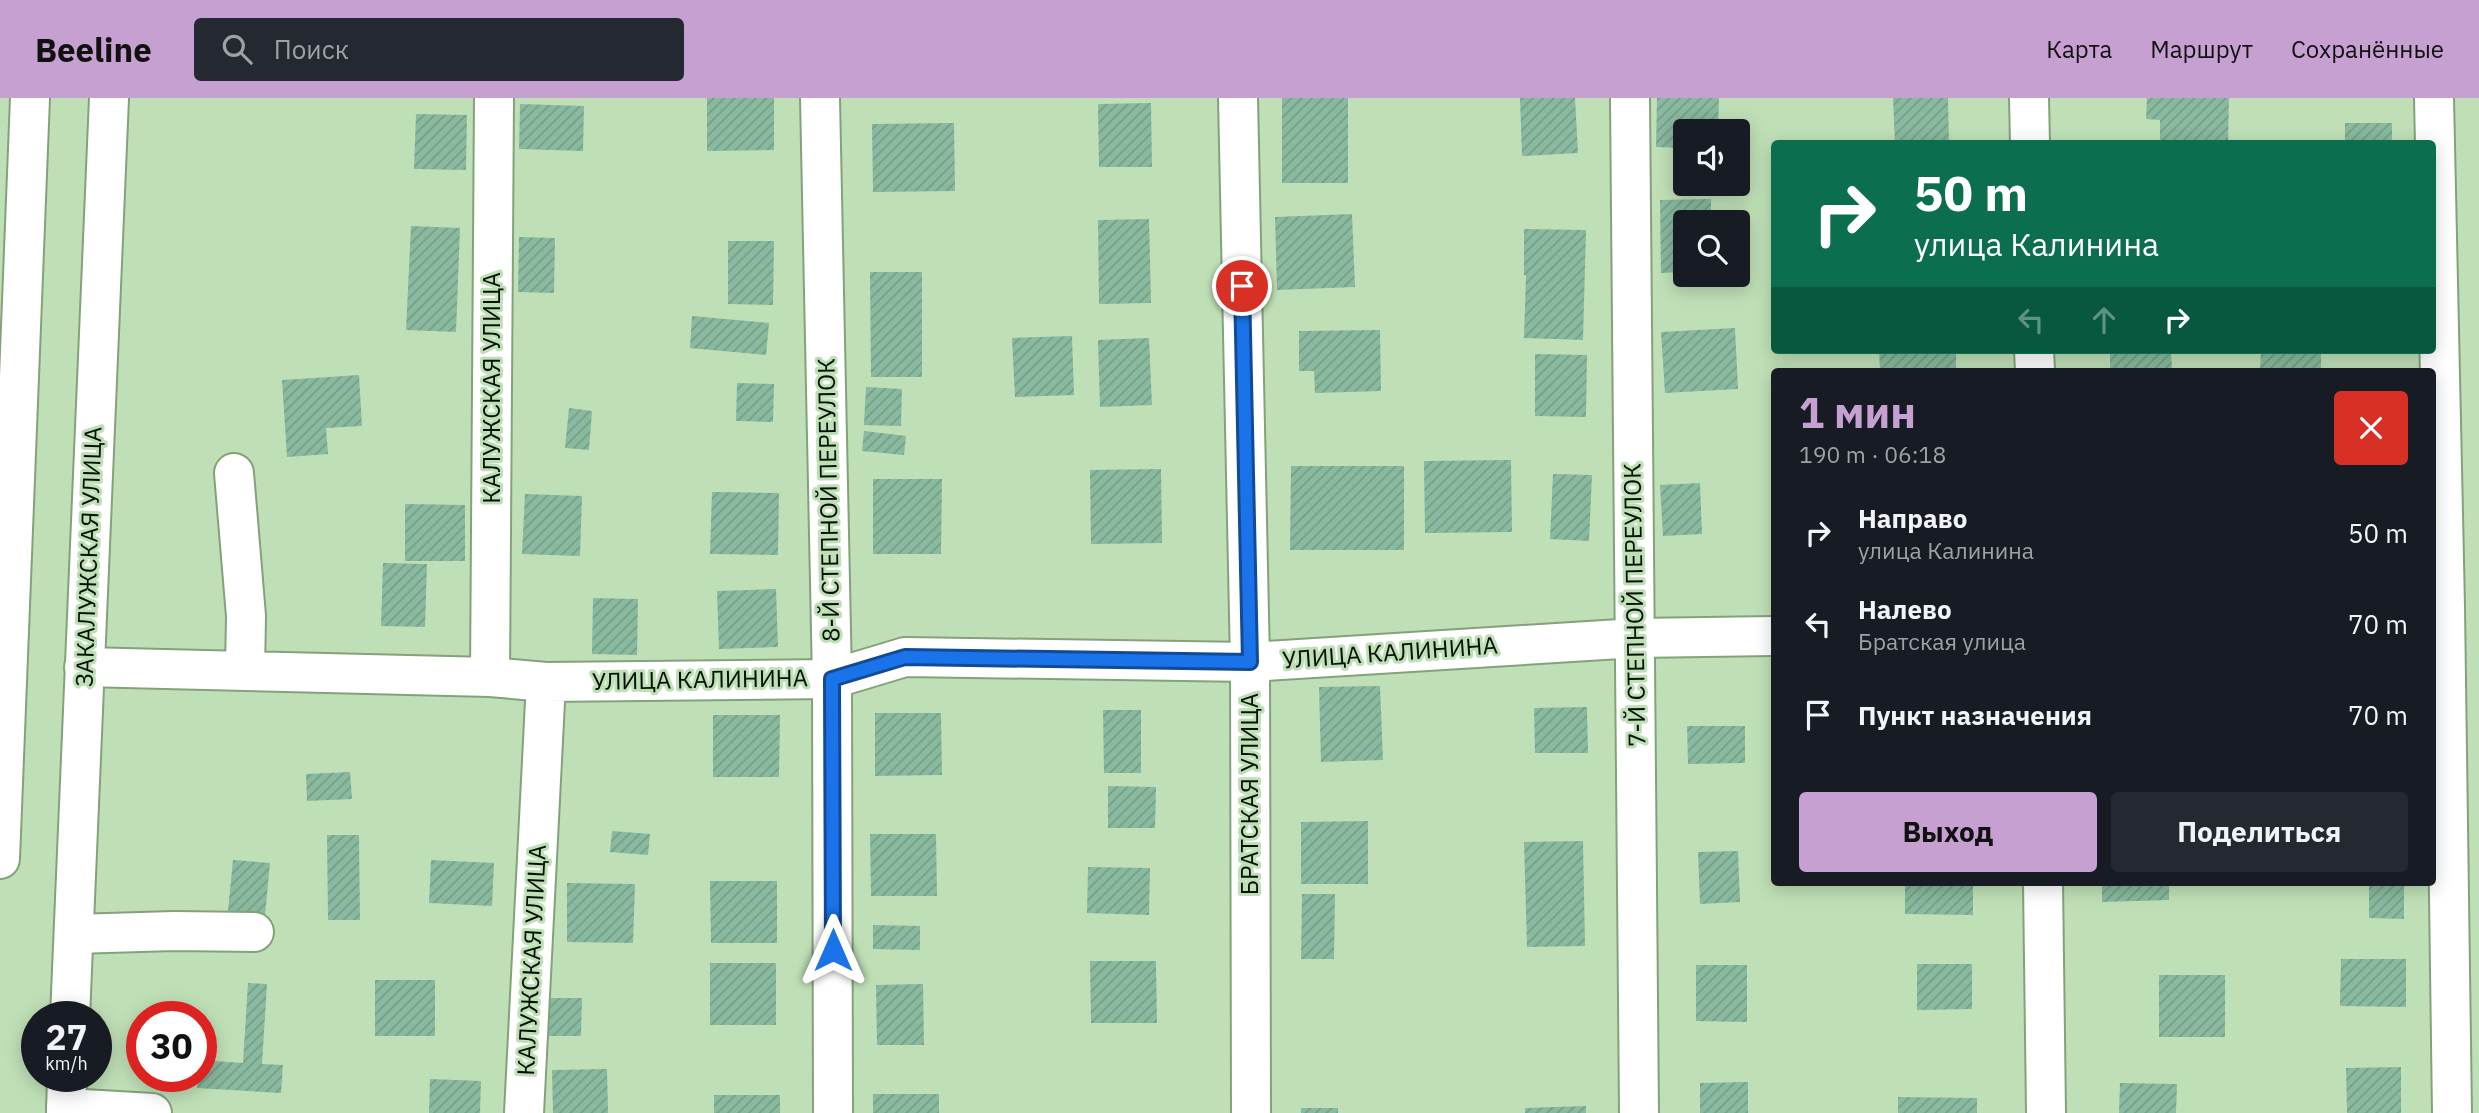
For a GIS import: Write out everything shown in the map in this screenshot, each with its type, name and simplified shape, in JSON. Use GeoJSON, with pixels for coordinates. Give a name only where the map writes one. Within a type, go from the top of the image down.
{"type":"FeatureCollection","features":[{"type":"Feature","properties":{"kind":"main road"},"geometry":{"type":"LineString","coordinates":[[0,859],[30,98]]}},
{"type":"Feature","properties":{"kind":"main road","name":"ЗАКАЛУЖСКАЯ УЛИЦА"},"geometry":{"type":"LineString","coordinates":[[71,1001],[109,98]]}},
{"type":"Feature","properties":{"kind":"main road","name":"КАЛУЖСКАЯ УЛИЦА"},"geometry":{"type":"LineString","coordinates":[[490,677],[494,98]]}},
{"type":"Feature","properties":{"kind":"main road","name":"8-Й СТЕПНОЙ ПЕРЕУЛОК"},"geometry":{"type":"LineString","coordinates":[[820,98],[832,679],[833,1113]]}},
{"type":"Feature","properties":{"kind":"main road","name":"БРАТСКАЯ УЛИЦА"},"geometry":{"type":"LineString","coordinates":[[1238,98],[1250,662],[1251,1113]]}},
{"type":"Feature","properties":{"kind":"main road","name":"7-Й СТЕПНОЙ ПЕРЕУЛОК"},"geometry":{"type":"LineString","coordinates":[[1629,98],[1639,1113]]}},
{"type":"Feature","properties":{"kind":"main road"},"geometry":{"type":"LineString","coordinates":[[2029,98],[2030,140]]}},
{"type":"Feature","properties":{"kind":"main road"},"geometry":{"type":"LineString","coordinates":[[2434,98],[2435,140]]}},
{"type":"Feature","properties":{"kind":"main road"},"geometry":{"type":"LineString","coordinates":[[2436,155],[2452,607],[2452,1113]]}},
{"type":"Feature","properties":{"kind":"main road"},"geometry":{"type":"LineString","coordinates":[[234,473],[246,616],[246,671]]}},
{"type":"Feature","properties":{"kind":"main road","name":"УЛИЦА КАЛИНИНА"},"geometry":{"type":"LineString","coordinates":[[84,667],[490,677],[546,682],[832,679],[905,657],[1250,662],[1636,638],[1771,636]]}},
{"type":"Feature","properties":{"kind":"main road","name":"КАЛУЖСКАЯ УЛИЦА"},"geometry":{"type":"LineString","coordinates":[[524,1113],[546,682]]}},
{"type":"Feature","properties":{"kind":"main road"},"geometry":{"type":"LineString","coordinates":[[2043,886],[2046,1113]]}},
{"type":"Feature","properties":{"kind":"main road"},"geometry":{"type":"LineString","coordinates":[[74,934],[254,932]]}},
{"type":"Feature","properties":{"kind":"main road"},"geometry":{"type":"LineString","coordinates":[[66,1099],[152,1113]]}},
{"type":"Feature","properties":{"kind":"building"},"geometry":{"type":"Polygon","coordinates":[[[707,98],[774,98],[774,150],[707,151],[707,98]]]}},
{"type":"Feature","properties":{"kind":"building"},"geometry":{"type":"Polygon","coordinates":[[[1282,98],[1348,98],[1348,183],[1282,183],[1282,98]]]}},
{"type":"Feature","properties":{"kind":"building"},"geometry":{"type":"Polygon","coordinates":[[[1520,98],[1575,98],[1578,153],[1522,156],[1520,98]]]}},
{"type":"Feature","properties":{"kind":"building"},"geometry":{"type":"Polygon","coordinates":[[[1657,98],[1719,98],[1718,119],[1673,119],[1673,148],[1656,147],[1657,98]]]}},
{"type":"Feature","properties":{"kind":"building"},"geometry":{"type":"Polygon","coordinates":[[[1893,98],[1948,98],[1949,140],[1895,140],[1893,98]]]}},
{"type":"Feature","properties":{"kind":"building"},"geometry":{"type":"Polygon","coordinates":[[[2147,98],[2229,98],[2228,140],[2160,140],[2160,120],[2146,119],[2147,98]]]}},
{"type":"Feature","properties":{"kind":"building"},"geometry":{"type":"Polygon","coordinates":[[[1151,103],[1152,167],[1099,167],[1098,104],[1151,103]]]}},
{"type":"Feature","properties":{"kind":"building"},"geometry":{"type":"Polygon","coordinates":[[[520,104],[584,106],[583,151],[519,149],[520,104]]]}},
{"type":"Feature","properties":{"kind":"building"},"geometry":{"type":"Polygon","coordinates":[[[416,114],[467,115],[466,170],[414,169],[416,114]]]}},
{"type":"Feature","properties":{"kind":"building"},"geometry":{"type":"Polygon","coordinates":[[[954,123],[955,191],[873,192],[872,124],[954,123]]]}},
{"type":"Feature","properties":{"kind":"building"},"geometry":{"type":"Polygon","coordinates":[[[2345,123],[2392,123],[2392,140],[2345,140],[2345,123]]]}},
{"type":"Feature","properties":{"kind":"building"},"geometry":{"type":"Polygon","coordinates":[[[1711,199],[1711,210],[1673,210],[1673,272],[1661,273],[1660,200],[1711,199]]]}},
{"type":"Feature","properties":{"kind":"building"},"geometry":{"type":"Polygon","coordinates":[[[1352,214],[1355,287],[1277,290],[1275,217],[1352,214]]]}},
{"type":"Feature","properties":{"kind":"building"},"geometry":{"type":"Polygon","coordinates":[[[1149,219],[1151,303],[1099,304],[1098,220],[1149,219]]]}},
{"type":"Feature","properties":{"kind":"building"},"geometry":{"type":"Polygon","coordinates":[[[411,226],[460,228],[456,332],[406,330],[411,226]]]}},
{"type":"Feature","properties":{"kind":"building"},"geometry":{"type":"Polygon","coordinates":[[[1524,229],[1586,230],[1583,340],[1524,338],[1524,229]]]}},
{"type":"Feature","properties":{"kind":"building"},"geometry":{"type":"Polygon","coordinates":[[[519,237],[555,238],[554,293],[518,292],[519,237]]]}},
{"type":"Feature","properties":{"kind":"building"},"geometry":{"type":"Polygon","coordinates":[[[728,241],[774,241],[773,305],[728,304],[728,241]]]}},
{"type":"Feature","properties":{"kind":"building"},"geometry":{"type":"Polygon","coordinates":[[[870,272],[922,272],[922,377],[871,377],[870,272]]]}},
{"type":"Feature","properties":{"kind":"building"},"geometry":{"type":"Polygon","coordinates":[[[692,316],[769,323],[766,355],[690,348],[692,316]]]}},
{"type":"Feature","properties":{"kind":"building"},"geometry":{"type":"Polygon","coordinates":[[[1735,328],[1738,389],[1665,393],[1661,332],[1735,328]]]}},
{"type":"Feature","properties":{"kind":"building"},"geometry":{"type":"Polygon","coordinates":[[[1380,330],[1381,391],[1315,393],[1314,371],[1299,371],[1299,331],[1380,330]]]}},
{"type":"Feature","properties":{"kind":"building"},"geometry":{"type":"Polygon","coordinates":[[[1072,336],[1074,395],[1015,397],[1012,338],[1072,336]]]}},
{"type":"Feature","properties":{"kind":"building"},"geometry":{"type":"Polygon","coordinates":[[[1149,338],[1152,405],[1100,407],[1098,340],[1149,338]]]}},
{"type":"Feature","properties":{"kind":"building"},"geometry":{"type":"Polygon","coordinates":[[[1535,354],[1587,355],[1586,417],[1535,416],[1535,354]]]}},
{"type":"Feature","properties":{"kind":"building"},"geometry":{"type":"Polygon","coordinates":[[[1879,354],[1956,354],[1956,368],[1880,368],[1879,354]]]}},
{"type":"Feature","properties":{"kind":"building"},"geometry":{"type":"Polygon","coordinates":[[[2110,354],[2171,354],[2172,368],[2110,368],[2110,354]]]}},
{"type":"Feature","properties":{"kind":"building"},"geometry":{"type":"Polygon","coordinates":[[[2261,354],[2321,354],[2321,368],[2260,368],[2261,354]]]}},
{"type":"Feature","properties":{"kind":"building"},"geometry":{"type":"Polygon","coordinates":[[[359,375],[362,426],[326,428],[328,454],[287,457],[282,380],[359,375]]]}},
{"type":"Feature","properties":{"kind":"building"},"geometry":{"type":"Polygon","coordinates":[[[737,383],[774,384],[773,422],[736,421],[737,383]]]}},
{"type":"Feature","properties":{"kind":"building"},"geometry":{"type":"Polygon","coordinates":[[[866,387],[902,389],[901,426],[864,425],[866,387]]]}},
{"type":"Feature","properties":{"kind":"building"},"geometry":{"type":"Polygon","coordinates":[[[569,408],[592,411],[589,450],[565,448],[569,408]]]}},
{"type":"Feature","properties":{"kind":"building"},"geometry":{"type":"Polygon","coordinates":[[[864,431],[906,436],[904,455],[862,451],[864,431]]]}},
{"type":"Feature","properties":{"kind":"building"},"geometry":{"type":"Polygon","coordinates":[[[1511,460],[1512,532],[1425,533],[1424,461],[1511,460]]]}},
{"type":"Feature","properties":{"kind":"building"},"geometry":{"type":"Polygon","coordinates":[[[1291,466],[1404,466],[1404,550],[1290,550],[1291,466]]]}},
{"type":"Feature","properties":{"kind":"building"},"geometry":{"type":"Polygon","coordinates":[[[1161,469],[1162,543],[1091,544],[1090,470],[1161,469]]]}},
{"type":"Feature","properties":{"kind":"building"},"geometry":{"type":"Polygon","coordinates":[[[1553,474],[1592,475],[1589,541],[1550,539],[1553,474]]]}},
{"type":"Feature","properties":{"kind":"building"},"geometry":{"type":"Polygon","coordinates":[[[873,479],[942,479],[941,554],[873,554],[873,479]]]}},
{"type":"Feature","properties":{"kind":"building"},"geometry":{"type":"Polygon","coordinates":[[[1700,483],[1702,534],[1663,536],[1660,485],[1700,483]]]}},
{"type":"Feature","properties":{"kind":"building"},"geometry":{"type":"Polygon","coordinates":[[[712,492],[779,493],[778,555],[710,554],[712,492]]]}},
{"type":"Feature","properties":{"kind":"building"},"geometry":{"type":"Polygon","coordinates":[[[525,494],[582,496],[580,556],[522,554],[525,494]]]}},
{"type":"Feature","properties":{"kind":"building"},"geometry":{"type":"Polygon","coordinates":[[[405,504],[465,505],[465,561],[405,561],[405,504]]]}},
{"type":"Feature","properties":{"kind":"building"},"geometry":{"type":"Polygon","coordinates":[[[383,563],[427,564],[425,627],[381,626],[383,563]]]}},
{"type":"Feature","properties":{"kind":"building"},"geometry":{"type":"Polygon","coordinates":[[[776,589],[778,647],[719,649],[717,591],[776,589]]]}},
{"type":"Feature","properties":{"kind":"building"},"geometry":{"type":"Polygon","coordinates":[[[593,598],[638,599],[637,655],[592,654],[593,598]]]}},
{"type":"Feature","properties":{"kind":"building"},"geometry":{"type":"Polygon","coordinates":[[[1380,686],[1383,760],[1321,762],[1319,687],[1380,686]]]}},
{"type":"Feature","properties":{"kind":"building"},"geometry":{"type":"Polygon","coordinates":[[[1587,707],[1588,753],[1535,753],[1534,708],[1587,707]]]}},
{"type":"Feature","properties":{"kind":"building"},"geometry":{"type":"Polygon","coordinates":[[[1103,710],[1141,710],[1141,773],[1104,773],[1103,710]]]}},
{"type":"Feature","properties":{"kind":"building"},"geometry":{"type":"Polygon","coordinates":[[[875,713],[941,713],[942,775],[875,776],[875,713]]]}},
{"type":"Feature","properties":{"kind":"building"},"geometry":{"type":"Polygon","coordinates":[[[713,715],[780,715],[779,777],[713,777],[713,715]]]}},
{"type":"Feature","properties":{"kind":"building"},"geometry":{"type":"Polygon","coordinates":[[[1687,726],[1745,726],[1745,763],[1688,764],[1687,726]]]}},
{"type":"Feature","properties":{"kind":"building"},"geometry":{"type":"Polygon","coordinates":[[[350,772],[352,799],[307,801],[306,774],[350,772]]]}},
{"type":"Feature","properties":{"kind":"building"},"geometry":{"type":"Polygon","coordinates":[[[1108,786],[1156,787],[1155,828],[1108,828],[1108,786]]]}},
{"type":"Feature","properties":{"kind":"building"},"geometry":{"type":"Polygon","coordinates":[[[1368,821],[1368,884],[1301,884],[1301,822],[1368,821]]]}},
{"type":"Feature","properties":{"kind":"building"},"geometry":{"type":"Polygon","coordinates":[[[612,831],[650,834],[648,855],[610,852],[612,831]]]}},
{"type":"Feature","properties":{"kind":"building"},"geometry":{"type":"Polygon","coordinates":[[[870,834],[936,834],[937,896],[871,896],[870,834]]]}},
{"type":"Feature","properties":{"kind":"building"},"geometry":{"type":"Polygon","coordinates":[[[327,835],[359,835],[360,920],[328,920],[327,835]]]}},
{"type":"Feature","properties":{"kind":"building"},"geometry":{"type":"Polygon","coordinates":[[[1583,841],[1585,946],[1527,947],[1524,842],[1583,841]]]}},
{"type":"Feature","properties":{"kind":"building"},"geometry":{"type":"Polygon","coordinates":[[[1738,851],[1740,902],[1700,904],[1698,852],[1738,851]]]}},
{"type":"Feature","properties":{"kind":"building"},"geometry":{"type":"Polygon","coordinates":[[[233,860],[270,863],[265,915],[228,911],[233,860]]]}},
{"type":"Feature","properties":{"kind":"building"},"geometry":{"type":"Polygon","coordinates":[[[431,860],[494,863],[492,906],[429,903],[431,860]]]}},
{"type":"Feature","properties":{"kind":"building"},"geometry":{"type":"Polygon","coordinates":[[[1088,867],[1150,868],[1149,915],[1087,913],[1088,867]]]}},
{"type":"Feature","properties":{"kind":"building"},"geometry":{"type":"Polygon","coordinates":[[[710,881],[777,881],[777,943],[711,943],[710,881]]]}},
{"type":"Feature","properties":{"kind":"building"},"geometry":{"type":"Polygon","coordinates":[[[567,883],[635,884],[633,943],[567,942],[567,883]]]}},
{"type":"Feature","properties":{"kind":"building"},"geometry":{"type":"Polygon","coordinates":[[[1905,886],[1973,886],[1973,915],[1905,914],[1905,886]]]}},
{"type":"Feature","properties":{"kind":"building"},"geometry":{"type":"Polygon","coordinates":[[[2102,886],[2169,886],[2169,900],[2102,902],[2102,886]]]}},
{"type":"Feature","properties":{"kind":"building"},"geometry":{"type":"Polygon","coordinates":[[[2369,886],[2404,886],[2404,919],[2369,918],[2369,886]]]}},
{"type":"Feature","properties":{"kind":"building"},"geometry":{"type":"Polygon","coordinates":[[[1302,894],[1335,894],[1334,959],[1301,959],[1302,894]]]}},
{"type":"Feature","properties":{"kind":"building"},"geometry":{"type":"Polygon","coordinates":[[[873,925],[920,926],[920,950],[873,949],[873,925]]]}},
{"type":"Feature","properties":{"kind":"building"},"geometry":{"type":"Polygon","coordinates":[[[2341,959],[2406,959],[2406,1007],[2340,1006],[2341,959]]]}},
{"type":"Feature","properties":{"kind":"building"},"geometry":{"type":"Polygon","coordinates":[[[1090,961],[1156,961],[1157,1023],[1091,1023],[1090,961]]]}},
{"type":"Feature","properties":{"kind":"building"},"geometry":{"type":"Polygon","coordinates":[[[710,963],[776,963],[776,1025],[710,1025],[710,963]]]}},
{"type":"Feature","properties":{"kind":"building"},"geometry":{"type":"Polygon","coordinates":[[[1917,964],[1972,964],[1972,1009],[1917,1010],[1917,964]]]}},
{"type":"Feature","properties":{"kind":"building"},"geometry":{"type":"Polygon","coordinates":[[[1696,965],[1747,965],[1747,1022],[1696,1021],[1696,965]]]}},
{"type":"Feature","properties":{"kind":"building"},"geometry":{"type":"Polygon","coordinates":[[[2159,975],[2225,975],[2225,1037],[2159,1037],[2159,975]]]}},
{"type":"Feature","properties":{"kind":"building"},"geometry":{"type":"Polygon","coordinates":[[[375,980],[435,980],[435,1036],[375,1036],[375,980]]]}},
{"type":"Feature","properties":{"kind":"building"},"geometry":{"type":"Polygon","coordinates":[[[248,983],[267,984],[262,1064],[283,1065],[281,1093],[217,1089],[217,1061],[243,1063],[248,983]]]}},
{"type":"Feature","properties":{"kind":"building"},"geometry":{"type":"Polygon","coordinates":[[[923,984],[924,1045],[877,1045],[876,985],[923,984]]]}},
{"type":"Feature","properties":{"kind":"building"},"geometry":{"type":"Polygon","coordinates":[[[547,998],[582,998],[581,1036],[546,1036],[547,998]]]}},
{"type":"Feature","properties":{"kind":"building"},"geometry":{"type":"Polygon","coordinates":[[[2401,1067],[2401,1113],[2347,1113],[2346,1068],[2401,1067]]]}},
{"type":"Feature","properties":{"kind":"building"},"geometry":{"type":"Polygon","coordinates":[[[607,1069],[608,1113],[553,1113],[552,1070],[607,1069]]]}},
{"type":"Feature","properties":{"kind":"building"},"geometry":{"type":"Polygon","coordinates":[[[430,1079],[481,1081],[480,1113],[429,1113],[430,1079]]]}},
{"type":"Feature","properties":{"kind":"building"},"geometry":{"type":"Polygon","coordinates":[[[1748,1082],[1748,1113],[1700,1113],[1700,1083],[1748,1082]]]}},
{"type":"Feature","properties":{"kind":"building"},"geometry":{"type":"Polygon","coordinates":[[[2120,1083],[2177,1084],[2176,1113],[2119,1113],[2120,1083]]]}},
{"type":"Feature","properties":{"kind":"building"},"geometry":{"type":"Polygon","coordinates":[[[873,1094],[939,1094],[939,1113],[873,1113],[873,1094]]]}},
{"type":"Feature","properties":{"kind":"building"},"geometry":{"type":"Polygon","coordinates":[[[714,1095],[780,1095],[780,1113],[714,1113],[714,1095]]]}},
{"type":"Feature","properties":{"kind":"building"},"geometry":{"type":"Polygon","coordinates":[[[1898,1097],[1977,1098],[1977,1113],[1898,1113],[1898,1097]]]}},
{"type":"Feature","properties":{"kind":"building"},"geometry":{"type":"Polygon","coordinates":[[[1586,1106],[1586,1113],[1525,1113],[1525,1108],[1586,1106]]]}},
{"type":"Feature","properties":{"kind":"building"},"geometry":{"type":"Polygon","coordinates":[[[1301,1108],[1338,1108],[1338,1113],[1301,1113],[1301,1108]]]}},
{"type":"Feature","properties":{"kind":"route"},"geometry":{"type":"LineString","coordinates":[[833,950],[832,679],[905,657],[1250,662],[1242,286]]}}]}
